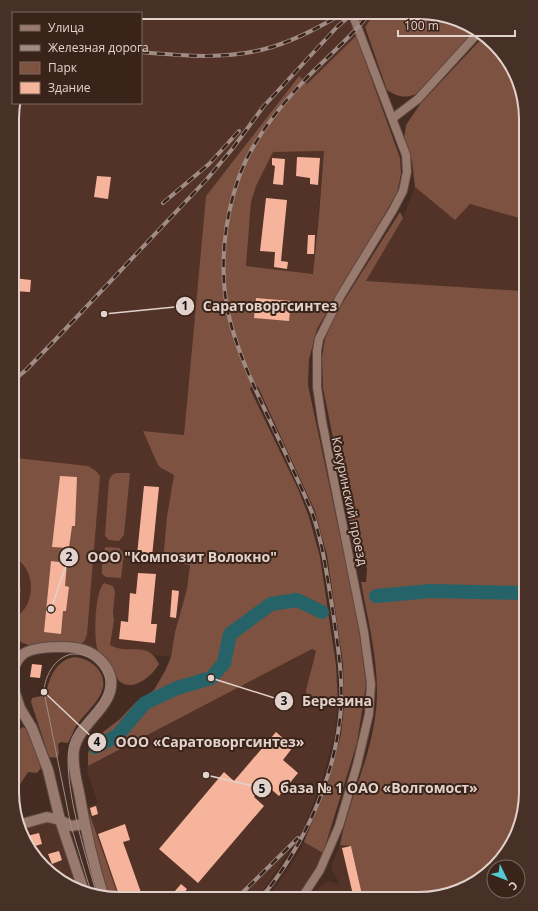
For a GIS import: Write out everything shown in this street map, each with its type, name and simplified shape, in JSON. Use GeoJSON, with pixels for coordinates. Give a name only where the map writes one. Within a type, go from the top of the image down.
{"type":"FeatureCollection","features":[{"type":"Feature","properties":{"kind":"street","name":"Кокуринский проезд"},"geometry":{"type":"LineString","coordinates":[[306,892],[320,870],[339,826],[357,765],[368,714],[371,684],[369,657],[322,421],[318,387],[317,351],[319,339],[340,297],[403,191],[408,172],[406,155],[393,118],[354,19]]}},
{"type":"Feature","properties":{"kind":"street"},"geometry":{"type":"LineString","coordinates":[[393,118],[418,100],[475,36]]}},
{"type":"Feature","properties":{"kind":"street"},"geometry":{"type":"LineString","coordinates":[[19,660],[22,655],[37,648],[84,650],[101,661],[108,669],[111,681],[110,695],[84,728],[74,750],[74,767],[84,824],[93,864],[102,890]]}},
{"type":"Feature","properties":{"kind":"street"},"geometry":{"type":"LineString","coordinates":[[19,705],[32,728],[48,770],[60,820],[81,884]]}},
{"type":"Feature","properties":{"kind":"street"},"geometry":{"type":"LineString","coordinates":[[24,823],[47,817],[60,820],[71,826],[84,824]]}},
{"type":"Feature","properties":{"kind":"shaded area"},"geometry":{"type":"Polygon","coordinates":[[[142,19],[370,19],[356,36],[307,84],[298,76],[206,196],[184,435],[143,431],[161,468],[174,475],[167,516],[190,565],[187,589],[175,632],[171,657],[79,647],[19,644],[19,119],[20,104],[142,104],[142,19]]]}},
{"type":"Feature","properties":{"kind":"shaded area"},"geometry":{"type":"Polygon","coordinates":[[[324,151],[313,274],[246,266],[251,202],[256,186],[273,152],[324,151]]]}},
{"type":"Feature","properties":{"kind":"shaded area"},"geometry":{"type":"Polygon","coordinates":[[[415,187],[455,220],[470,204],[519,218],[519,291],[366,281],[403,218],[415,187]]]}},
{"type":"Feature","properties":{"kind":"shaded area"},"geometry":{"type":"Polygon","coordinates":[[[312,649],[316,650],[306,690],[307,695],[338,704],[334,736],[322,781],[303,830],[261,892],[117,892],[87,807],[98,803],[87,770],[88,766],[312,649]]]}},
{"type":"Feature","properties":{"kind":"shaded area"},"geometry":{"type":"Polygon","coordinates":[[[47,822],[55,823],[60,827],[78,883],[69,879],[48,863],[32,842],[26,829],[47,822]]]}},
{"type":"Feature","properties":{"kind":"shaded area"},"geometry":{"type":"Polygon","coordinates":[[[304,842],[323,853],[302,892],[272,892],[294,861],[304,842]]]}},
{"type":"Feature","properties":{"kind":"shaded area"},"geometry":{"type":"Polygon","coordinates":[[[340,845],[351,846],[361,892],[314,892],[328,881],[340,884],[332,870],[332,864],[340,845]]]}},
{"type":"Feature","properties":{"kind":"green space"},"geometry":{"type":"Polygon","coordinates":[[[371,19],[419,19],[445,22],[471,34],[416,94],[401,96],[387,90],[365,27],[371,19]]]}},
{"type":"Feature","properties":{"kind":"green space"},"geometry":{"type":"Polygon","coordinates":[[[356,36],[400,158],[401,174],[397,193],[317,329],[309,359],[308,385],[358,620],[366,685],[357,743],[323,853],[304,842],[328,782],[341,735],[344,705],[343,663],[327,555],[315,511],[258,387],[253,384],[250,389],[298,489],[309,517],[320,557],[336,665],[338,704],[307,695],[306,690],[316,651],[312,649],[88,766],[88,753],[94,739],[120,719],[136,702],[154,690],[165,671],[171,657],[175,632],[187,589],[190,565],[163,562],[167,516],[174,475],[158,465],[143,431],[184,435],[206,196],[299,76],[307,84],[356,36]],[[324,151],[273,152],[256,186],[251,202],[246,266],[313,274],[324,151]]]}},
{"type":"Feature","properties":{"kind":"green space"},"geometry":{"type":"Polygon","coordinates":[[[480,40],[490,48],[506,69],[514,87],[517,99],[519,112],[519,218],[470,204],[455,220],[415,187],[412,161],[404,139],[406,125],[421,103],[480,40]]]}},
{"type":"Feature","properties":{"kind":"green space"},"geometry":{"type":"Polygon","coordinates":[[[400,212],[403,218],[366,281],[519,291],[519,799],[514,824],[509,836],[494,858],[486,859],[486,866],[469,879],[451,887],[439,890],[426,892],[361,892],[351,846],[340,845],[372,734],[377,701],[377,684],[374,650],[361,582],[366,582],[367,569],[363,551],[353,549],[348,513],[323,388],[322,357],[325,339],[335,315],[400,212]]]}},
{"type":"Feature","properties":{"kind":"green space"},"geometry":{"type":"Polygon","coordinates":[[[19,458],[88,466],[96,471],[100,476],[87,634],[85,640],[81,644],[44,647],[26,644],[19,640],[19,614],[26,607],[31,591],[30,577],[19,561],[19,458]]]}},
{"type":"Feature","properties":{"kind":"green space"},"geometry":{"type":"Polygon","coordinates":[[[116,473],[130,473],[124,535],[119,541],[109,540],[105,536],[109,480],[112,475],[116,473]]]}},
{"type":"Feature","properties":{"kind":"green space"},"geometry":{"type":"Polygon","coordinates":[[[106,547],[119,548],[124,554],[121,578],[106,577],[102,574],[102,552],[106,547]]]}},
{"type":"Feature","properties":{"kind":"green space"},"geometry":{"type":"Polygon","coordinates":[[[104,583],[113,586],[115,592],[113,612],[114,620],[110,645],[117,648],[137,649],[149,652],[154,656],[159,664],[156,669],[142,682],[130,685],[119,681],[110,665],[98,651],[96,645],[95,626],[99,595],[104,583]]]}},
{"type":"Feature","properties":{"kind":"green space"},"geometry":{"type":"Polygon","coordinates":[[[74,657],[87,660],[93,664],[98,669],[102,677],[103,685],[98,699],[76,726],[68,743],[61,742],[58,744],[59,754],[57,758],[49,757],[31,702],[32,698],[46,695],[49,682],[54,671],[62,662],[74,657]]]}},
{"type":"Feature","properties":{"kind":"green space"},"geometry":{"type":"Polygon","coordinates":[[[23,727],[27,729],[41,768],[37,773],[28,772],[19,786],[19,730],[23,727]]]}},
{"type":"Feature","properties":{"kind":"green space"},"geometry":{"type":"Polygon","coordinates":[[[87,807],[117,892],[107,891],[98,863],[87,807]]]}},
{"type":"Feature","properties":{"kind":"building"},"geometry":{"type":"Polygon","coordinates":[[[297,157],[320,158],[318,185],[310,184],[310,178],[296,176],[297,157]]]}},
{"type":"Feature","properties":{"kind":"building"},"geometry":{"type":"Polygon","coordinates":[[[272,158],[285,159],[283,185],[273,184],[275,166],[272,165],[272,158]]]}},
{"type":"Feature","properties":{"kind":"building"},"geometry":{"type":"Polygon","coordinates":[[[97,176],[111,177],[108,199],[94,197],[97,176]]]}},
{"type":"Feature","properties":{"kind":"building"},"geometry":{"type":"Polygon","coordinates":[[[266,198],[287,200],[281,261],[288,262],[287,269],[274,267],[275,252],[260,251],[266,198]]]}},
{"type":"Feature","properties":{"kind":"building"},"geometry":{"type":"Polygon","coordinates":[[[308,235],[315,235],[314,254],[307,254],[308,235]]]}},
{"type":"Feature","properties":{"kind":"building"},"geometry":{"type":"Polygon","coordinates":[[[19,279],[31,280],[30,292],[19,291],[19,279]]]}},
{"type":"Feature","properties":{"kind":"building"},"geometry":{"type":"Polygon","coordinates":[[[256,298],[291,301],[289,321],[254,318],[256,298]]]}},
{"type":"Feature","properties":{"kind":"building"},"geometry":{"type":"Polygon","coordinates":[[[60,476],[77,477],[75,526],[72,526],[69,548],[52,547],[60,476]]]}},
{"type":"Feature","properties":{"kind":"building"},"geometry":{"type":"Polygon","coordinates":[[[144,486],[159,487],[152,557],[137,555],[144,486]]]}},
{"type":"Feature","properties":{"kind":"building"},"geometry":{"type":"Polygon","coordinates":[[[51,561],[67,563],[65,586],[69,587],[66,611],[63,611],[61,634],[44,632],[51,561]]]}},
{"type":"Feature","properties":{"kind":"building"},"geometry":{"type":"Polygon","coordinates":[[[138,573],[156,574],[151,624],[157,624],[155,643],[119,639],[121,621],[128,622],[130,593],[136,594],[138,573]]]}},
{"type":"Feature","properties":{"kind":"building"},"geometry":{"type":"Polygon","coordinates":[[[172,590],[179,591],[176,618],[170,617],[172,590]]]}},
{"type":"Feature","properties":{"kind":"building"},"geometry":{"type":"Polygon","coordinates":[[[32,664],[42,665],[40,678],[30,677],[32,664]]]}},
{"type":"Feature","properties":{"kind":"building"},"geometry":{"type":"Polygon","coordinates":[[[276,732],[293,747],[283,760],[298,773],[279,796],[265,784],[254,797],[264,806],[198,883],[159,849],[224,772],[234,781],[276,732]]]}},
{"type":"Feature","properties":{"kind":"building"},"geometry":{"type":"Polygon","coordinates":[[[96,806],[98,814],[92,816],[90,808],[96,806]]]}},
{"type":"Feature","properties":{"kind":"building"},"geometry":{"type":"Polygon","coordinates":[[[125,824],[130,840],[123,842],[141,892],[118,892],[98,834],[125,824]]]}},
{"type":"Feature","properties":{"kind":"building"},"geometry":{"type":"Polygon","coordinates":[[[39,833],[42,844],[35,846],[29,835],[39,833]]]}},
{"type":"Feature","properties":{"kind":"building"},"geometry":{"type":"Polygon","coordinates":[[[351,846],[361,892],[352,892],[342,848],[351,846]]]}},
{"type":"Feature","properties":{"kind":"building"},"geometry":{"type":"Polygon","coordinates":[[[59,851],[62,860],[52,864],[48,854],[59,851]]]}},
{"type":"Feature","properties":{"kind":"building"},"geometry":{"type":"Polygon","coordinates":[[[181,884],[187,889],[185,892],[174,892],[181,884]]]}},
{"type":"Feature","properties":{"kind":"waterway"},"geometry":{"type":"LineString","coordinates":[[376,596],[431,591],[519,593]]}},
{"type":"Feature","properties":{"kind":"waterway"},"geometry":{"type":"LineString","coordinates":[[95,747],[117,736],[145,703],[177,688],[211,678],[224,663],[230,634],[271,604],[297,600],[322,612]]}},
{"type":"Feature","properties":{"kind":"tram line"},"geometry":{"type":"LineString","coordinates":[[90,888],[71,826],[44,692],[46,679],[58,661],[63,657],[76,654],[86,656],[96,662],[103,671],[106,682],[102,698],[75,733],[71,741],[68,756],[71,795],[81,840],[95,889]]}},
{"type":"Feature","properties":{"kind":"railway"},"geometry":{"type":"LineString","coordinates":[[142,52],[207,56],[240,54],[272,47],[291,40],[333,19]]}},
{"type":"Feature","properties":{"kind":"railway"},"geometry":{"type":"LineString","coordinates":[[19,376],[56,339],[207,179],[233,148],[263,107],[346,19]]}},
{"type":"Feature","properties":{"kind":"railway"},"geometry":{"type":"LineString","coordinates":[[266,892],[291,857],[304,834],[325,785],[338,734],[341,708],[341,683],[332,606],[316,526],[313,515],[246,369],[239,349],[225,296],[224,244],[230,210],[239,177],[244,164],[258,139],[283,105],[301,84],[353,33],[365,19]]}},
{"type":"Feature","properties":{"kind":"railway"},"geometry":{"type":"LineString","coordinates":[[163,203],[209,164],[239,131]]}},
{"type":"Feature","properties":{"kind":"railway"},"geometry":{"type":"LineString","coordinates":[[243,892],[298,838]]}},
{"type":"Feature","properties":{"kind":"place","name":"Саратоворгсинтез"},"geometry":{"type":"Point","coordinates":[104,314]}},
{"type":"Feature","properties":{"kind":"place","name":"ООО \"Композит Волокно\""},"geometry":{"type":"Point","coordinates":[51,609]}},
{"type":"Feature","properties":{"kind":"place","name":"Березина"},"geometry":{"type":"Point","coordinates":[211,678]}},
{"type":"Feature","properties":{"kind":"place","name":"ООО «Саратоворгсинтез»"},"geometry":{"type":"Point","coordinates":[44,692]}},
{"type":"Feature","properties":{"kind":"place","name":"база № 1 ОАО «Волгомост»"},"geometry":{"type":"Point","coordinates":[206,775]}}]}
